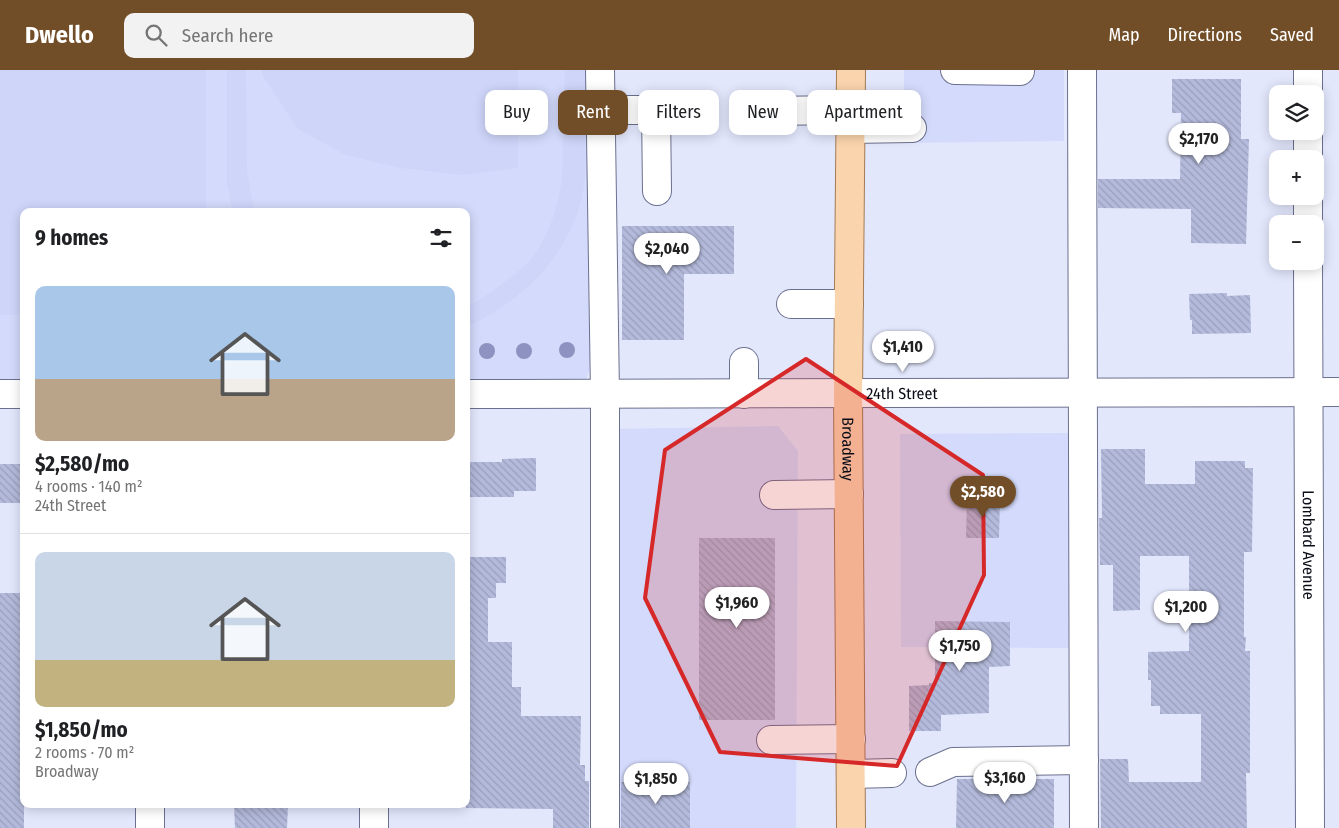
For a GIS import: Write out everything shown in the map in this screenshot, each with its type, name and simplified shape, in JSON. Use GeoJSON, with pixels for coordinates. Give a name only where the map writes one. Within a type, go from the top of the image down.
{"type":"FeatureCollection","features":[{"type":"Feature","properties":{"kind":"main road","name":"Broadway"},"geometry":{"type":"LineString","coordinates":[[851,70],[851,90]]}},
{"type":"Feature","properties":{"kind":"main road","name":"Broadway"},"geometry":{"type":"LineString","coordinates":[[850,135],[848,394],[851,828]]}},
{"type":"Feature","properties":{"kind":"street"},"geometry":{"type":"LineString","coordinates":[[600,70],[600,90]]}},
{"type":"Feature","properties":{"kind":"street"},"geometry":{"type":"LineString","coordinates":[[955,70],[1020,71]]}},
{"type":"Feature","properties":{"kind":"street"},"geometry":{"type":"LineString","coordinates":[[1082,70],[1084,828]]}},
{"type":"Feature","properties":{"kind":"street"},"geometry":{"type":"LineString","coordinates":[[1308,70],[1308,85]]}},
{"type":"Feature","properties":{"kind":"street"},"geometry":{"type":"LineString","coordinates":[[628,110],[656,110],[656,191]]}},
{"type":"Feature","properties":{"kind":"street"},"geometry":{"type":"LineString","coordinates":[[601,135],[605,394],[605,828]]}},
{"type":"Feature","properties":{"kind":"street","name":"Lombard Avenue"},"geometry":{"type":"LineString","coordinates":[[1308,270],[1310,828]]}},
{"type":"Feature","properties":{"kind":"street"},"geometry":{"type":"LineString","coordinates":[[791,304],[849,304]]}},
{"type":"Feature","properties":{"kind":"street"},"geometry":{"type":"LineString","coordinates":[[744,362],[744,394]]}},
{"type":"Feature","properties":{"kind":"street","name":"24th Street"},"geometry":{"type":"LineString","coordinates":[[470,394],[1339,392]]}},
{"type":"Feature","properties":{"kind":"street"},"geometry":{"type":"LineString","coordinates":[[0,394],[20,394]]}},
{"type":"Feature","properties":{"kind":"street"},"geometry":{"type":"LineString","coordinates":[[774,495],[849,494]]}},
{"type":"Feature","properties":{"kind":"street"},"geometry":{"type":"LineString","coordinates":[[771,740],[851,739]]}},
{"type":"Feature","properties":{"kind":"street"},"geometry":{"type":"LineString","coordinates":[[930,772],[953,762],[1084,760]]}},
{"type":"Feature","properties":{"kind":"street"},"geometry":{"type":"LineString","coordinates":[[851,774],[892,773]]}},
{"type":"Feature","properties":{"kind":"street"},"geometry":{"type":"LineString","coordinates":[[150,808],[150,828]]}},
{"type":"Feature","properties":{"kind":"street"},"geometry":{"type":"LineString","coordinates":[[374,808],[374,828]]}},
{"type":"Feature","properties":{"kind":"highlighted area"},"geometry":{"type":"Polygon","coordinates":[[[806,359],[983,475],[984,575],[897,766],[720,752],[645,598],[665,450],[806,359]]]}},
{"type":"Feature","properties":{"kind":"shaded area"},"geometry":{"type":"Polygon","coordinates":[[[0,70],[590,70],[590,90],[558,90],[558,135],[590,135],[591,366],[586,379],[470,379],[470,208],[20,208],[20,379],[0,379],[0,70]]]}},
{"type":"Feature","properties":{"kind":"shaded area"},"geometry":{"type":"Polygon","coordinates":[[[0,70],[206,70],[206,208],[20,208],[20,315],[0,315],[0,70]]]}},
{"type":"Feature","properties":{"kind":"shaded area"},"geometry":{"type":"Polygon","coordinates":[[[227,70],[246,70],[247,172],[253,208],[232,208],[227,184],[227,70]]]}},
{"type":"Feature","properties":{"kind":"shaded area"},"geometry":{"type":"Polygon","coordinates":[[[262,70],[518,70],[518,90],[485,90],[485,135],[518,135],[518,168],[462,175],[401,168],[346,155],[298,129],[263,76],[262,70]]]}},
{"type":"Feature","properties":{"kind":"shaded area"},"geometry":{"type":"Polygon","coordinates":[[[565,70],[585,70],[585,90],[564,90],[565,70]]]}},
{"type":"Feature","properties":{"kind":"shaded area"},"geometry":{"type":"Polygon","coordinates":[[[904,70],[1064,70],[1064,141],[904,143],[904,135],[921,135],[921,90],[904,90],[904,70]]]}},
{"type":"Feature","properties":{"kind":"shaded area"},"geometry":{"type":"Polygon","coordinates":[[[563,135],[585,135],[585,177],[582,197],[575,219],[565,240],[539,275],[523,291],[506,305],[470,325],[470,305],[514,275],[538,250],[552,221],[562,179],[563,135]]]}},
{"type":"Feature","properties":{"kind":"shaded area"},"geometry":{"type":"Polygon","coordinates":[[[778,426],[798,451],[796,828],[614,828],[616,429],[778,426]]]}},
{"type":"Feature","properties":{"kind":"shaded area"},"geometry":{"type":"Polygon","coordinates":[[[1076,433],[1077,648],[901,647],[900,434],[1076,433]]]}},
{"type":"Feature","properties":{"kind":"building"},"geometry":{"type":"Polygon","coordinates":[[[1172,79],[1241,79],[1241,139],[1249,139],[1246,244],[1191,243],[1191,209],[1098,208],[1098,179],[1180,179],[1181,113],[1172,113],[1172,79]]]}},
{"type":"Feature","properties":{"kind":"building"},"geometry":{"type":"Polygon","coordinates":[[[622,226],[734,226],[734,274],[684,274],[684,340],[622,340],[622,226]]]}},
{"type":"Feature","properties":{"kind":"building"},"geometry":{"type":"Polygon","coordinates":[[[1227,293],[1227,296],[1250,295],[1251,333],[1192,334],[1189,294],[1227,293]]]}},
{"type":"Feature","properties":{"kind":"building"},"geometry":{"type":"Polygon","coordinates":[[[1101,449],[1145,449],[1145,484],[1195,484],[1195,461],[1245,461],[1245,468],[1253,468],[1252,552],[1244,552],[1244,637],[1246,637],[1245,651],[1250,651],[1250,773],[1246,773],[1247,828],[1101,828],[1100,759],[1128,759],[1129,782],[1201,782],[1201,714],[1160,714],[1160,706],[1151,706],[1151,680],[1148,680],[1148,652],[1189,651],[1189,556],[1140,556],[1140,610],[1113,611],[1113,565],[1100,565],[1099,518],[1102,518],[1101,449]]]}},
{"type":"Feature","properties":{"kind":"building"},"geometry":{"type":"Polygon","coordinates":[[[536,458],[536,491],[514,491],[514,497],[470,497],[470,462],[502,462],[502,459],[536,458]]]}},
{"type":"Feature","properties":{"kind":"building"},"geometry":{"type":"Polygon","coordinates":[[[0,464],[20,464],[20,503],[0,503],[0,464]]]}},
{"type":"Feature","properties":{"kind":"building"},"geometry":{"type":"Polygon","coordinates":[[[967,498],[1000,498],[999,538],[966,538],[967,498]]]}},
{"type":"Feature","properties":{"kind":"building"},"geometry":{"type":"Polygon","coordinates":[[[699,538],[775,538],[775,720],[699,720],[699,538]]]}},
{"type":"Feature","properties":{"kind":"building"},"geometry":{"type":"Polygon","coordinates":[[[470,557],[506,557],[506,583],[496,583],[496,598],[488,598],[488,642],[512,642],[512,687],[521,687],[521,716],[581,716],[580,765],[585,765],[585,781],[589,781],[589,828],[553,828],[553,809],[466,808],[470,808],[470,557]]]}},
{"type":"Feature","properties":{"kind":"building"},"geometry":{"type":"Polygon","coordinates":[[[0,593],[20,593],[20,808],[24,808],[24,828],[0,828],[0,593]]]}},
{"type":"Feature","properties":{"kind":"building"},"geometry":{"type":"Polygon","coordinates":[[[935,621],[1010,622],[1010,666],[989,667],[989,713],[941,715],[941,731],[909,731],[909,686],[935,683],[935,621]]]}},
{"type":"Feature","properties":{"kind":"building"},"geometry":{"type":"Polygon","coordinates":[[[957,779],[1054,779],[1054,828],[956,828],[957,779]]]}},
{"type":"Feature","properties":{"kind":"building"},"geometry":{"type":"Polygon","coordinates":[[[621,782],[690,782],[690,828],[621,828],[621,782]]]}},
{"type":"Feature","properties":{"kind":"building"},"geometry":{"type":"Polygon","coordinates":[[[234,808],[288,808],[287,828],[235,828],[234,808]]]}}]}
